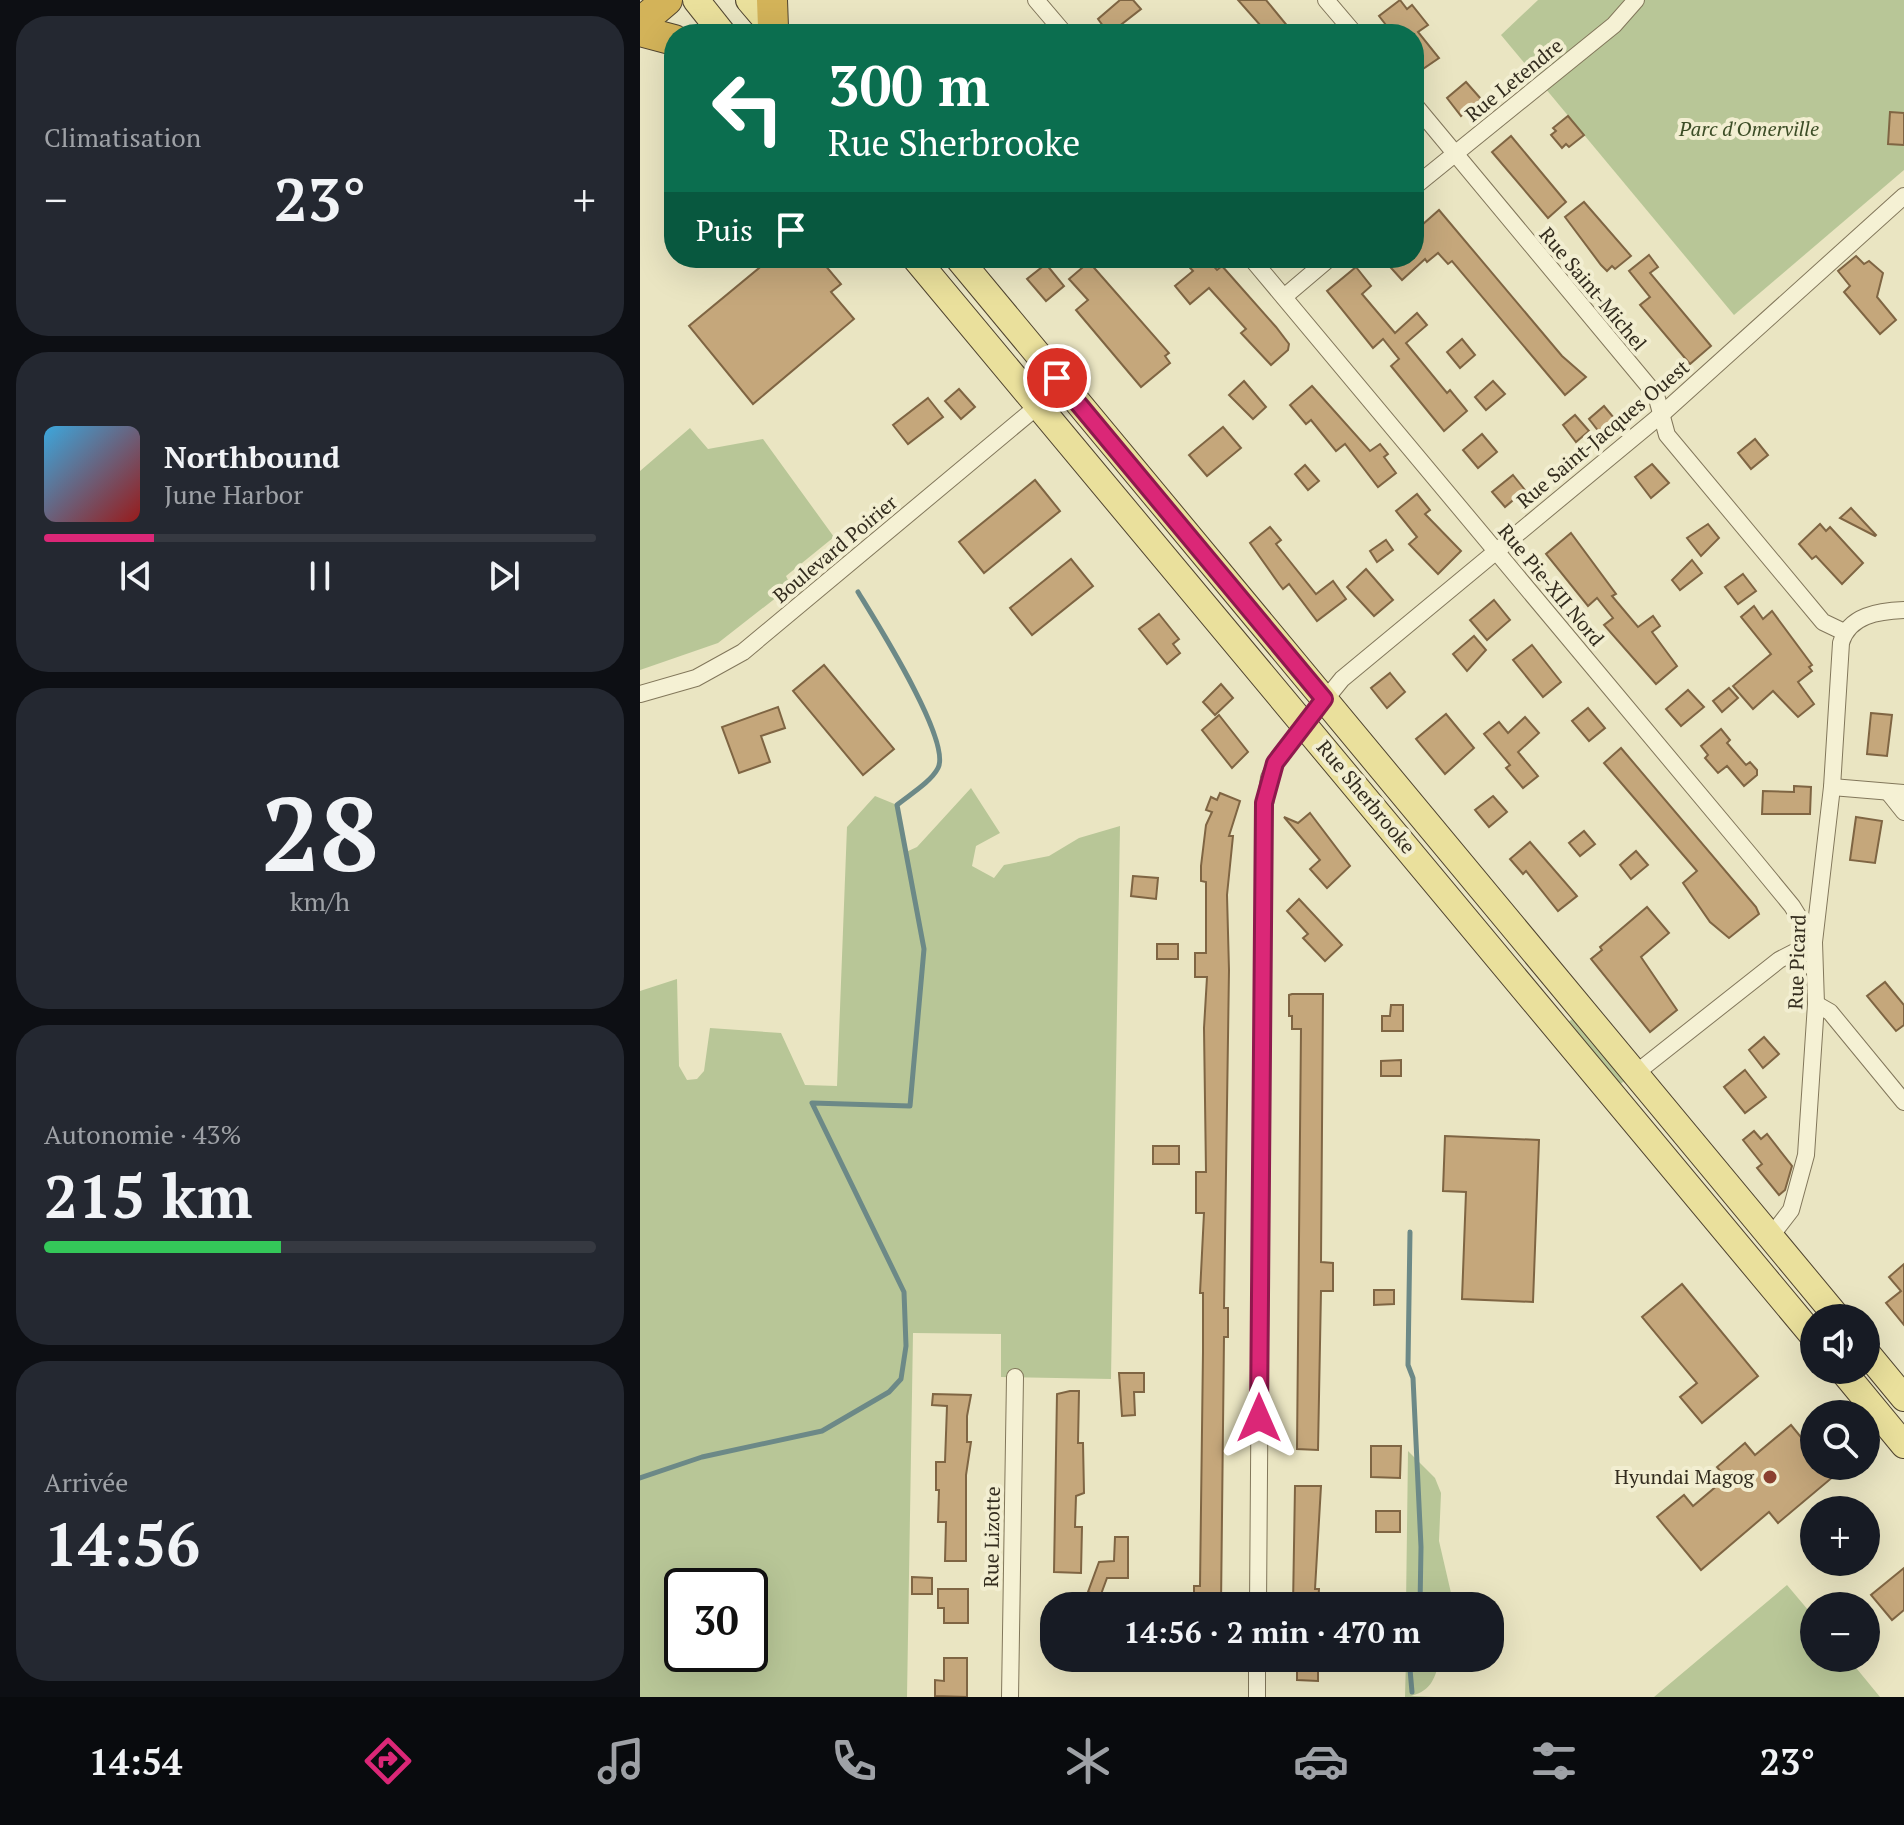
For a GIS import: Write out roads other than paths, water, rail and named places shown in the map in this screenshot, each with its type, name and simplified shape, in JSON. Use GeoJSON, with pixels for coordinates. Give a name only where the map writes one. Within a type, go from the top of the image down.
{"type":"FeatureCollection","features":[{"type":"Feature","properties":{"kind":"highway"},"geometry":{"type":"LineString","coordinates":[[640,23],[667,0]]}},
{"type":"Feature","properties":{"kind":"highway"},"geometry":{"type":"LineString","coordinates":[[640,31],[664,37]]}},
{"type":"Feature","properties":{"kind":"main road"},"geometry":{"type":"LineString","coordinates":[[696,0],[715,24]]}},
{"type":"Feature","properties":{"kind":"main road"},"geometry":{"type":"LineString","coordinates":[[749,0],[774,20]]}},
{"type":"Feature","properties":{"kind":"main road","name":"Rue Sherbrooke"},"geometry":{"type":"LineString","coordinates":[[923,268],[1800,1320]]}},
{"type":"Feature","properties":{"kind":"main road","name":"Rue Sherbrooke"},"geometry":{"type":"LineString","coordinates":[[966,268],[1827,1304]]}},
{"type":"Feature","properties":{"kind":"main road"},"geometry":{"type":"LineString","coordinates":[[1880,1369],[1904,1398]]}},
{"type":"Feature","properties":{"kind":"main road"},"geometry":{"type":"LineString","coordinates":[[1854,1384],[1904,1445]]}},
{"type":"Feature","properties":{"kind":"street"},"geometry":{"type":"LineString","coordinates":[[1036,0],[1056,24]]}},
{"type":"Feature","properties":{"kind":"street"},"geometry":{"type":"LineString","coordinates":[[1326,0],[1346,24]]}},
{"type":"Feature","properties":{"kind":"street","name":"Rue Letendre"},"geometry":{"type":"LineString","coordinates":[[1424,178],[1614,25],[1636,0]]}},
{"type":"Feature","properties":{"kind":"street","name":"Rue Saint-Michel"},"geometry":{"type":"LineString","coordinates":[[1424,116],[1656,395],[1667,435],[1823,622],[1844,632]]}},
{"type":"Feature","properties":{"kind":"street","name":"Rue Saint-Jacques Ouest"},"geometry":{"type":"LineString","coordinates":[[1258,1592],[1264,811],[1275,763],[1342,679],[1662,414],[1904,196]]}},
{"type":"Feature","properties":{"kind":"street","name":"Rue Pie-XII Nord"},"geometry":{"type":"LineString","coordinates":[[1259,268],[1774,885],[1814,942]]}},
{"type":"Feature","properties":{"kind":"street"},"geometry":{"type":"LineString","coordinates":[[1284,297],[1318,268]]}},
{"type":"Feature","properties":{"kind":"street","name":"Boulevard Poirier"},"geometry":{"type":"LineString","coordinates":[[640,694],[696,678],[743,652],[1039,405]]}},
{"type":"Feature","properties":{"kind":"street"},"geometry":{"type":"LineString","coordinates":[[1844,632],[1865,617],[1904,610]]}},
{"type":"Feature","properties":{"kind":"street","name":"Rue Picard"},"geometry":{"type":"LineString","coordinates":[[1771,1236],[1787,1218],[1804,1172],[1816,1004],[1814,942],[1832,787],[1844,632]]}},
{"type":"Feature","properties":{"kind":"street"},"geometry":{"type":"LineString","coordinates":[[1832,787],[1896,792],[1904,812]]}},
{"type":"Feature","properties":{"kind":"street"},"geometry":{"type":"LineString","coordinates":[[1636,1073],[1779,960],[1814,942]]}},
{"type":"Feature","properties":{"kind":"street"},"geometry":{"type":"LineString","coordinates":[[1816,1004],[1830,1012],[1904,1102]]}},
{"type":"Feature","properties":{"kind":"street","name":"Rue Lizotte"},"geometry":{"type":"LineString","coordinates":[[1010,1697],[1015,1377]]}},
{"type":"Feature","properties":{"kind":"street"},"geometry":{"type":"LineString","coordinates":[[1257,1672],[1257,1697]]}},
{"type":"Feature","properties":{"kind":"waterway"},"geometry":{"type":"LineString","coordinates":[[640,1478],[702,1457],[822,1431],[889,1392],[901,1379],[906,1346],[904,1292],[812,1103],[910,1106],[924,949],[897,805],[935,773],[939,754],[934,733],[910,680],[858,592]]}},
{"type":"Feature","properties":{"kind":"waterway"},"geometry":{"type":"LineString","coordinates":[[1410,1232],[1408,1365],[1413,1378],[1420,1592]]}},
{"type":"Feature","properties":{"kind":"waterway"},"geometry":{"type":"LineString","coordinates":[[1410,1672],[1412,1692]]}},
{"type":"Feature","properties":{"kind":"place","name":"Hyundai Magog"},"geometry":{"type":"Point","coordinates":[1770,1477]}},
{"type":"Feature","properties":{"kind":"park label","name":"Parc d'Omerville"},"geometry":{"type":"Point","coordinates":[1749,129]}}]}
